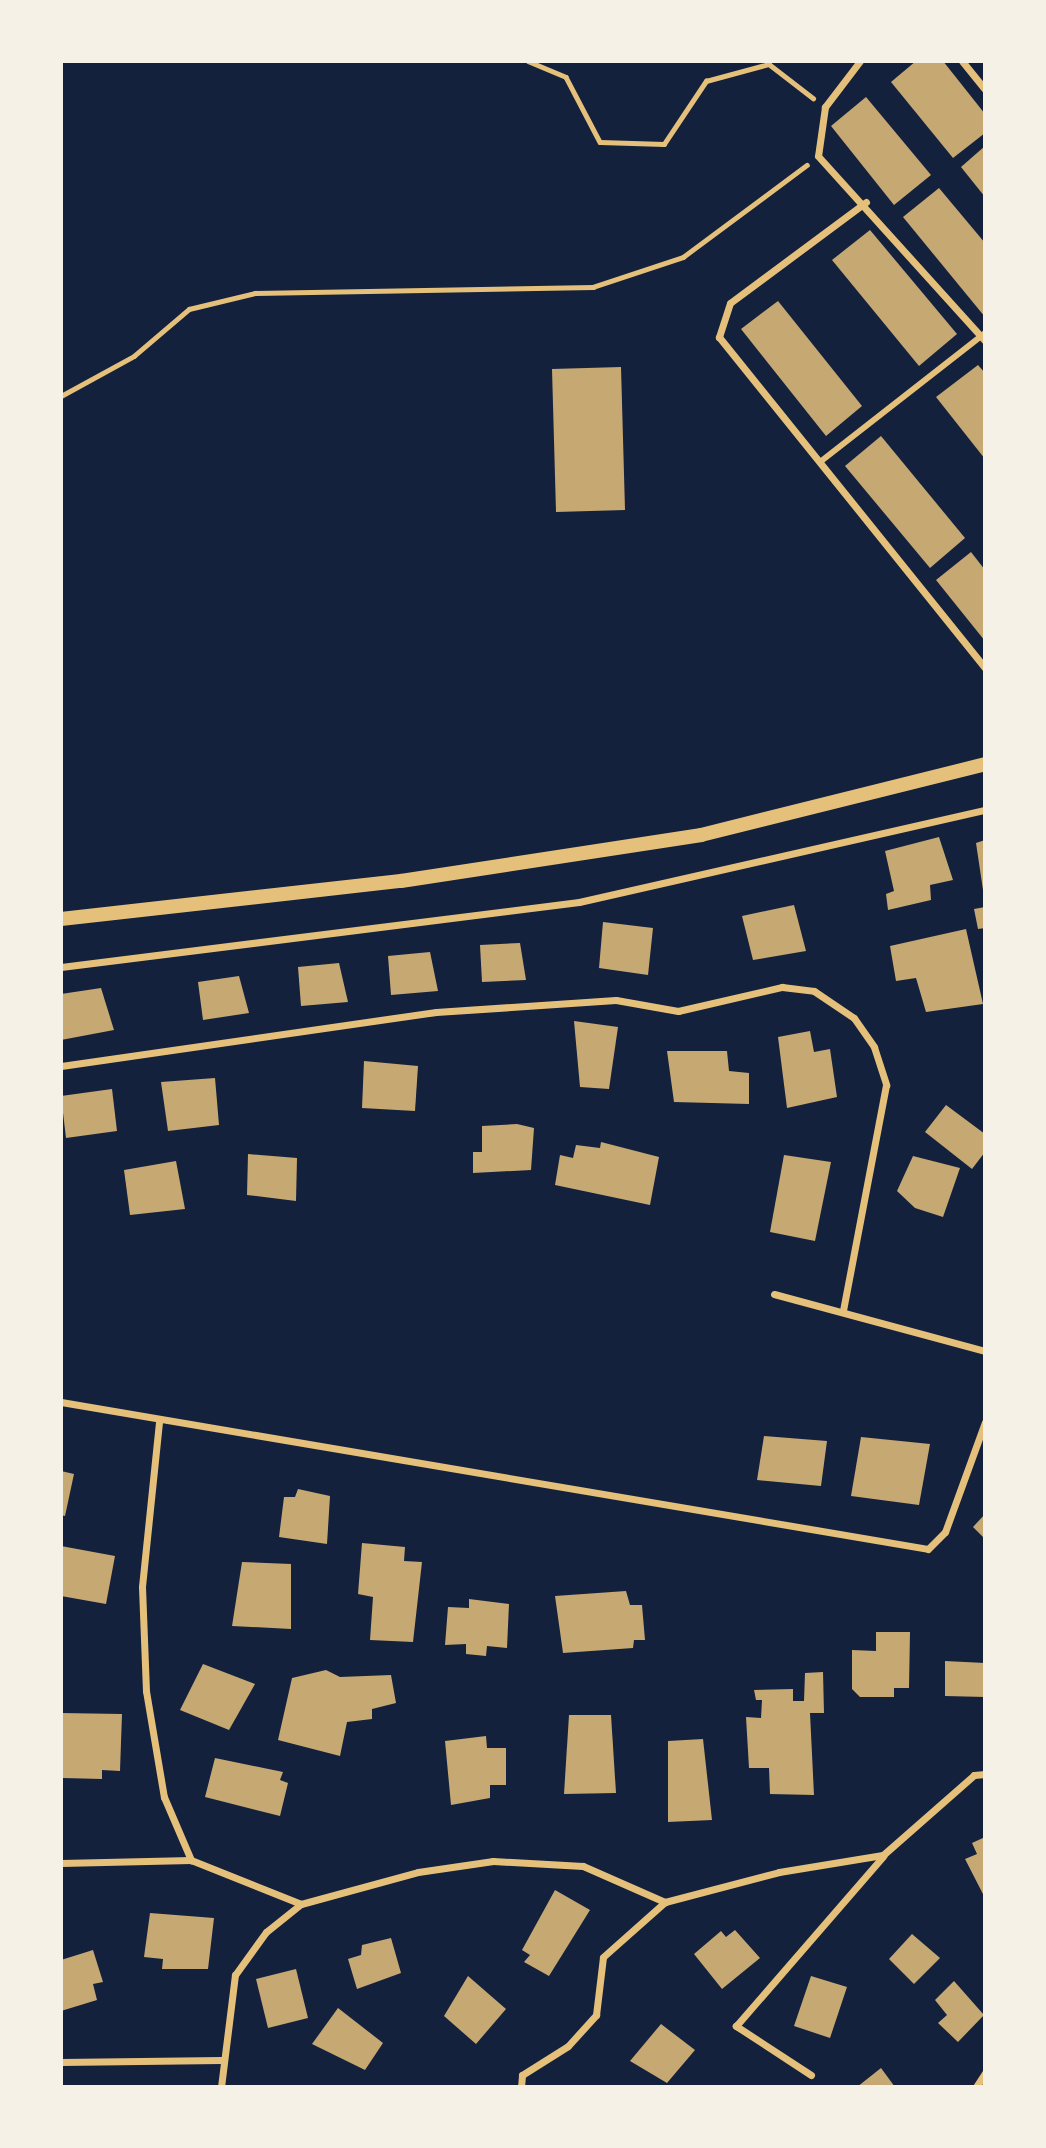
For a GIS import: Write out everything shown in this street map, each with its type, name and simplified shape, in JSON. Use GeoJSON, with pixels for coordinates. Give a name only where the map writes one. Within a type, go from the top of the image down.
{"type":"FeatureCollection","features":[{"type":"Feature","properties":{"kind":"main road"},"geometry":{"type":"LineString","coordinates":[[61,919],[401,881],[701,835],[985,764]]}},
{"type":"Feature","properties":{"kind":"street"},"geometry":{"type":"LineString","coordinates":[[820,461],[983,336],[866,202],[818,156],[825,107],[860,61]]}},
{"type":"Feature","properties":{"kind":"street"},"geometry":{"type":"LineString","coordinates":[[962,61],[985,89]]}},
{"type":"Feature","properties":{"kind":"street"},"geometry":{"type":"LineString","coordinates":[[866,202],[730,303],[719,337],[985,668]]}},
{"type":"Feature","properties":{"kind":"street"},"geometry":{"type":"LineString","coordinates":[[61,967],[579,902],[985,810]]}},
{"type":"Feature","properties":{"kind":"street"},"geometry":{"type":"LineString","coordinates":[[61,1066],[436,1012],[616,1000],[678,1011],[782,987],[814,991],[854,1018],[874,1047],[886,1085],[843,1311]]}},
{"type":"Feature","properties":{"kind":"street"},"geometry":{"type":"LineString","coordinates":[[774,1294],[985,1351]]}},
{"type":"Feature","properties":{"kind":"street"},"geometry":{"type":"LineString","coordinates":[[61,1402],[159,1422],[928,1549],[945,1532],[985,1422]]}},
{"type":"Feature","properties":{"kind":"street"},"geometry":{"type":"LineString","coordinates":[[159,1422],[142,1587],[146,1691],[164,1797],[191,1860]]}},
{"type":"Feature","properties":{"kind":"street"},"geometry":{"type":"LineString","coordinates":[[811,2075],[736,2026],[883,1855],[974,1775],[985,1774]]}},
{"type":"Feature","properties":{"kind":"street"},"geometry":{"type":"LineString","coordinates":[[521,2087],[523,2075],[568,2046],[596,2015],[603,1957],[665,1902],[779,1872],[883,1855]]}},
{"type":"Feature","properties":{"kind":"street"},"geometry":{"type":"LineString","coordinates":[[61,1863],[191,1860],[301,1904]]}},
{"type":"Feature","properties":{"kind":"street"},"geometry":{"type":"LineString","coordinates":[[221,2087],[221,2060],[235,1975],[266,1932],[301,1904],[418,1872],[493,1861],[583,1866],[665,1902]]}},
{"type":"Feature","properties":{"kind":"street"},"geometry":{"type":"LineString","coordinates":[[61,2062],[221,2060]]}},
{"type":"Feature","properties":{"kind":"street"},"geometry":{"type":"LineString","coordinates":[[976,2087],[985,2073]]}},
{"type":"Feature","properties":{"kind":"path"},"geometry":{"type":"LineString","coordinates":[[528,61],[566,77],[600,142],[664,144],[706,81],[769,62],[825,107]]}},
{"type":"Feature","properties":{"kind":"path"},"geometry":{"type":"LineString","coordinates":[[61,396],[134,356],[189,309],[255,293],[593,287],[683,257],[818,156]]}},
{"type":"Feature","properties":{"kind":"building"},"geometry":{"type":"Polygon","coordinates":[[[916,61],[943,61],[985,114],[985,133],[953,158],[891,82],[916,61]]]}},
{"type":"Feature","properties":{"kind":"building"},"geometry":{"type":"Polygon","coordinates":[[[866,97],[931,175],[894,205],[831,126],[866,97]]]}},
{"type":"Feature","properties":{"kind":"building"},"geometry":{"type":"Polygon","coordinates":[[[985,146],[985,197],[961,167],[985,146]]]}},
{"type":"Feature","properties":{"kind":"building"},"geometry":{"type":"Polygon","coordinates":[[[939,188],[985,243],[985,317],[903,217],[939,188]]]}},
{"type":"Feature","properties":{"kind":"building"},"geometry":{"type":"Polygon","coordinates":[[[870,230],[957,334],[919,366],[832,260],[870,230]]]}},
{"type":"Feature","properties":{"kind":"building"},"geometry":{"type":"Polygon","coordinates":[[[778,301],[862,406],[826,436],[741,329],[778,301]]]}},
{"type":"Feature","properties":{"kind":"building"},"geometry":{"type":"Polygon","coordinates":[[[978,365],[985,373],[985,459],[936,397],[978,365]]]}},
{"type":"Feature","properties":{"kind":"building"},"geometry":{"type":"Polygon","coordinates":[[[621,367],[625,510],[556,512],[552,369],[621,367]]]}},
{"type":"Feature","properties":{"kind":"building"},"geometry":{"type":"Polygon","coordinates":[[[881,436],[965,538],[930,568],[845,466],[881,436]]]}},
{"type":"Feature","properties":{"kind":"building"},"geometry":{"type":"Polygon","coordinates":[[[971,552],[985,570],[985,641],[936,580],[971,552]]]}},
{"type":"Feature","properties":{"kind":"building"},"geometry":{"type":"Polygon","coordinates":[[[939,837],[953,880],[930,885],[931,900],[888,910],[886,894],[894,891],[885,851],[939,837]]]}},
{"type":"Feature","properties":{"kind":"building"},"geometry":{"type":"Polygon","coordinates":[[[985,840],[985,890],[983,890],[976,843],[985,840]]]}},
{"type":"Feature","properties":{"kind":"building"},"geometry":{"type":"Polygon","coordinates":[[[794,905],[806,951],[753,960],[742,916],[794,905]]]}},
{"type":"Feature","properties":{"kind":"building"},"geometry":{"type":"Polygon","coordinates":[[[985,907],[985,928],[978,929],[974,909],[985,907]]]}},
{"type":"Feature","properties":{"kind":"building"},"geometry":{"type":"Polygon","coordinates":[[[603,922],[653,928],[648,975],[599,968],[603,922]]]}},
{"type":"Feature","properties":{"kind":"building"},"geometry":{"type":"Polygon","coordinates":[[[966,929],[983,1004],[926,1012],[916,978],[896,981],[890,946],[966,929]]]}},
{"type":"Feature","properties":{"kind":"building"},"geometry":{"type":"Polygon","coordinates":[[[520,943],[526,980],[482,982],[480,945],[520,943]]]}},
{"type":"Feature","properties":{"kind":"building"},"geometry":{"type":"Polygon","coordinates":[[[430,952],[438,991],[391,995],[388,956],[430,952]]]}},
{"type":"Feature","properties":{"kind":"building"},"geometry":{"type":"Polygon","coordinates":[[[339,963],[348,1002],[301,1006],[298,967],[339,963]]]}},
{"type":"Feature","properties":{"kind":"building"},"geometry":{"type":"Polygon","coordinates":[[[239,976],[249,1013],[203,1020],[198,982],[239,976]]]}},
{"type":"Feature","properties":{"kind":"building"},"geometry":{"type":"Polygon","coordinates":[[[101,988],[114,1030],[61,1040],[61,994],[101,988]]]}},
{"type":"Feature","properties":{"kind":"building"},"geometry":{"type":"Polygon","coordinates":[[[574,1021],[618,1027],[609,1089],[580,1087],[574,1021]]]}},
{"type":"Feature","properties":{"kind":"building"},"geometry":{"type":"Polygon","coordinates":[[[810,1031],[814,1052],[830,1049],[837,1097],[787,1108],[778,1037],[810,1031]]]}},
{"type":"Feature","properties":{"kind":"building"},"geometry":{"type":"Polygon","coordinates":[[[667,1051],[727,1051],[729,1071],[749,1073],[749,1104],[674,1102],[667,1051]]]}},
{"type":"Feature","properties":{"kind":"building"},"geometry":{"type":"Polygon","coordinates":[[[364,1061],[418,1066],[415,1111],[362,1108],[364,1061]]]}},
{"type":"Feature","properties":{"kind":"building"},"geometry":{"type":"Polygon","coordinates":[[[215,1078],[219,1125],[168,1131],[161,1082],[215,1078]]]}},
{"type":"Feature","properties":{"kind":"building"},"geometry":{"type":"Polygon","coordinates":[[[112,1089],[117,1131],[66,1138],[61,1096],[112,1089]]]}},
{"type":"Feature","properties":{"kind":"building"},"geometry":{"type":"Polygon","coordinates":[[[946,1105],[985,1134],[985,1152],[972,1169],[925,1132],[946,1105]]]}},
{"type":"Feature","properties":{"kind":"building"},"geometry":{"type":"Polygon","coordinates":[[[517,1124],[534,1128],[531,1170],[473,1173],[473,1152],[482,1152],[482,1126],[517,1124]]]}},
{"type":"Feature","properties":{"kind":"building"},"geometry":{"type":"Polygon","coordinates":[[[601,1142],[659,1157],[650,1205],[555,1185],[560,1155],[573,1158],[576,1145],[600,1148],[601,1142]]]}},
{"type":"Feature","properties":{"kind":"building"},"geometry":{"type":"Polygon","coordinates":[[[248,1154],[297,1158],[296,1201],[247,1195],[248,1154]]]}},
{"type":"Feature","properties":{"kind":"building"},"geometry":{"type":"Polygon","coordinates":[[[784,1155],[831,1162],[815,1241],[770,1232],[784,1155]]]}},
{"type":"Feature","properties":{"kind":"building"},"geometry":{"type":"Polygon","coordinates":[[[913,1156],[960,1168],[943,1217],[915,1208],[897,1191],[913,1156]]]}},
{"type":"Feature","properties":{"kind":"building"},"geometry":{"type":"Polygon","coordinates":[[[176,1161],[185,1209],[130,1215],[124,1170],[176,1161]]]}},
{"type":"Feature","properties":{"kind":"building"},"geometry":{"type":"Polygon","coordinates":[[[764,1436],[827,1441],[821,1486],[757,1480],[764,1436]]]}},
{"type":"Feature","properties":{"kind":"building"},"geometry":{"type":"Polygon","coordinates":[[[861,1437],[930,1444],[919,1505],[851,1496],[861,1437]]]}},
{"type":"Feature","properties":{"kind":"building"},"geometry":{"type":"Polygon","coordinates":[[[61,1471],[74,1474],[65,1516],[61,1515],[61,1471]]]}},
{"type":"Feature","properties":{"kind":"building"},"geometry":{"type":"Polygon","coordinates":[[[298,1489],[330,1496],[327,1544],[279,1537],[284,1497],[295,1497],[298,1489]]]}},
{"type":"Feature","properties":{"kind":"building"},"geometry":{"type":"Polygon","coordinates":[[[985,1514],[985,1539],[973,1527],[985,1514]]]}},
{"type":"Feature","properties":{"kind":"building"},"geometry":{"type":"Polygon","coordinates":[[[362,1543],[405,1547],[404,1561],[422,1562],[413,1642],[370,1640],[373,1597],[358,1594],[362,1543]]]}},
{"type":"Feature","properties":{"kind":"building"},"geometry":{"type":"Polygon","coordinates":[[[61,1546],[115,1556],[106,1604],[61,1596],[61,1546]]]}},
{"type":"Feature","properties":{"kind":"building"},"geometry":{"type":"Polygon","coordinates":[[[242,1562],[291,1564],[291,1629],[232,1626],[242,1562]]]}},
{"type":"Feature","properties":{"kind":"building"},"geometry":{"type":"Polygon","coordinates":[[[626,1591],[630,1605],[642,1605],[645,1640],[634,1640],[633,1648],[563,1653],[555,1596],[626,1591]]]}},
{"type":"Feature","properties":{"kind":"building"},"geometry":{"type":"Polygon","coordinates":[[[469,1599],[509,1604],[507,1648],[487,1646],[486,1656],[466,1654],[466,1644],[445,1645],[448,1607],[469,1608],[469,1599]]]}},
{"type":"Feature","properties":{"kind":"building"},"geometry":{"type":"Polygon","coordinates":[[[876,1632],[910,1632],[909,1688],[894,1688],[894,1697],[860,1697],[852,1689],[852,1650],[876,1651],[876,1632]]]}},
{"type":"Feature","properties":{"kind":"building"},"geometry":{"type":"Polygon","coordinates":[[[945,1661],[985,1663],[985,1697],[945,1696],[945,1661]]]}},
{"type":"Feature","properties":{"kind":"building"},"geometry":{"type":"Polygon","coordinates":[[[203,1664],[255,1684],[229,1730],[180,1710],[203,1664]]]}},
{"type":"Feature","properties":{"kind":"building"},"geometry":{"type":"Polygon","coordinates":[[[326,1670],[340,1677],[391,1675],[396,1703],[372,1709],[372,1719],[347,1722],[340,1756],[278,1740],[292,1678],[326,1670]]]}},
{"type":"Feature","properties":{"kind":"building"},"geometry":{"type":"Polygon","coordinates":[[[823,1672],[824,1713],[810,1713],[814,1795],[770,1794],[769,1768],[749,1768],[746,1717],[761,1718],[762,1700],[756,1700],[754,1690],[793,1689],[793,1701],[804,1701],[805,1673],[823,1672]]]}},
{"type":"Feature","properties":{"kind":"building"},"geometry":{"type":"Polygon","coordinates":[[[61,1713],[122,1714],[120,1771],[102,1770],[102,1779],[63,1778],[61,1713]]]}},
{"type":"Feature","properties":{"kind":"building"},"geometry":{"type":"Polygon","coordinates":[[[569,1715],[611,1715],[616,1793],[564,1794],[569,1715]]]}},
{"type":"Feature","properties":{"kind":"building"},"geometry":{"type":"Polygon","coordinates":[[[486,1736],[487,1748],[506,1748],[506,1785],[490,1785],[490,1798],[451,1805],[445,1741],[486,1736]]]}},
{"type":"Feature","properties":{"kind":"building"},"geometry":{"type":"Polygon","coordinates":[[[703,1739],[712,1820],[668,1822],[668,1741],[703,1739]]]}},
{"type":"Feature","properties":{"kind":"building"},"geometry":{"type":"Polygon","coordinates":[[[215,1758],[283,1772],[280,1780],[288,1783],[280,1816],[205,1797],[215,1758]]]}},
{"type":"Feature","properties":{"kind":"building"},"geometry":{"type":"Polygon","coordinates":[[[985,1837],[985,1898],[965,1859],[977,1854],[972,1843],[985,1837]]]}},
{"type":"Feature","properties":{"kind":"building"},"geometry":{"type":"Polygon","coordinates":[[[555,1890],[590,1910],[549,1976],[524,1962],[530,1955],[522,1950],[555,1890]]]}},
{"type":"Feature","properties":{"kind":"building"},"geometry":{"type":"Polygon","coordinates":[[[150,1913],[214,1918],[208,1969],[162,1969],[163,1959],[144,1957],[150,1913]]]}},
{"type":"Feature","properties":{"kind":"building"},"geometry":{"type":"Polygon","coordinates":[[[735,1930],[760,1958],[722,1989],[694,1954],[721,1931],[726,1937],[735,1930]]]}},
{"type":"Feature","properties":{"kind":"building"},"geometry":{"type":"Polygon","coordinates":[[[912,1934],[940,1958],[914,1984],[889,1959],[912,1934]]]}},
{"type":"Feature","properties":{"kind":"building"},"geometry":{"type":"Polygon","coordinates":[[[391,1938],[401,1973],[357,1989],[348,1959],[361,1955],[362,1945],[391,1938]]]}},
{"type":"Feature","properties":{"kind":"building"},"geometry":{"type":"Polygon","coordinates":[[[93,1950],[103,1982],[93,1984],[97,2000],[61,2011],[61,1960],[93,1950]]]}},
{"type":"Feature","properties":{"kind":"building"},"geometry":{"type":"Polygon","coordinates":[[[296,1969],[308,2018],[268,2028],[256,1979],[296,1969]]]}},
{"type":"Feature","properties":{"kind":"building"},"geometry":{"type":"Polygon","coordinates":[[[468,1976],[506,2009],[476,2044],[444,2016],[468,1976]]]}},
{"type":"Feature","properties":{"kind":"building"},"geometry":{"type":"Polygon","coordinates":[[[811,1976],[847,1987],[830,2038],[794,2026],[811,1976]]]}},
{"type":"Feature","properties":{"kind":"building"},"geometry":{"type":"Polygon","coordinates":[[[954,1981],[984,2015],[958,2042],[938,2023],[947,2015],[935,2000],[954,1981]]]}},
{"type":"Feature","properties":{"kind":"building"},"geometry":{"type":"Polygon","coordinates":[[[338,2008],[383,2043],[365,2070],[312,2044],[338,2008]]]}},
{"type":"Feature","properties":{"kind":"building"},"geometry":{"type":"Polygon","coordinates":[[[661,2024],[695,2050],[667,2083],[630,2061],[661,2024]]]}},
{"type":"Feature","properties":{"kind":"building"},"geometry":{"type":"Polygon","coordinates":[[[881,2068],[895,2087],[857,2087],[881,2068]]]}}]}
